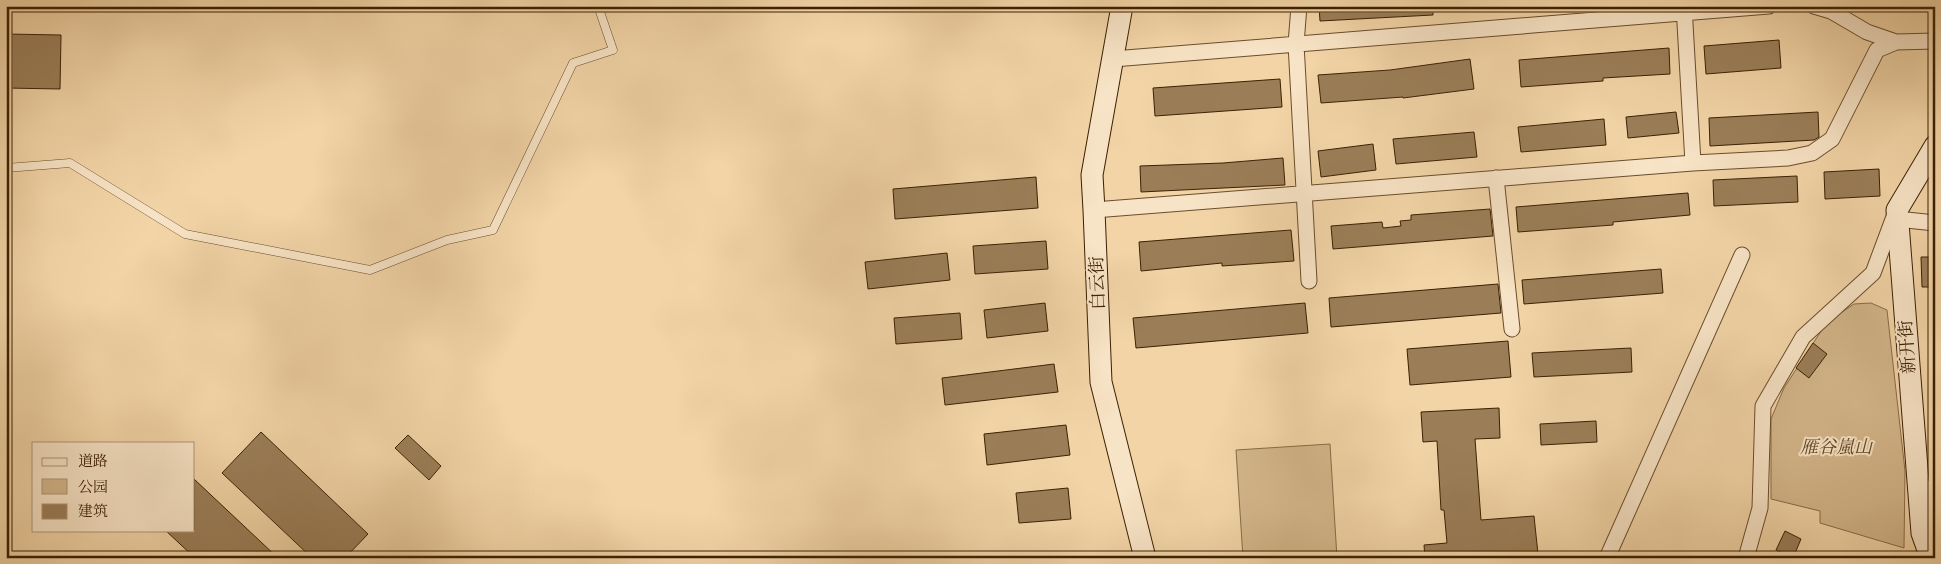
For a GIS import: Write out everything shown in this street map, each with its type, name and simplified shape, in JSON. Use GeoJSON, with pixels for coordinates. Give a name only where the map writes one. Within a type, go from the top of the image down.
{"type":"FeatureCollection","features":[{"type":"Feature","properties":{"kind":"main road","name":"白云街"},"geometry":{"type":"LineString","coordinates":[[1122,6],[1092,175],[1101,382],[1145,558]]}},
{"type":"Feature","properties":{"kind":"main road"},"geometry":{"type":"LineString","coordinates":[[1897,214],[1935,146]]}},
{"type":"Feature","properties":{"kind":"main road","name":"新开街"},"geometry":{"type":"LineString","coordinates":[[1897,214],[1926,489],[1922,533],[1931,558]]}},
{"type":"Feature","properties":{"kind":"street"},"geometry":{"type":"LineString","coordinates":[[1299,6],[1296,44],[1310,281]]}},
{"type":"Feature","properties":{"kind":"street"},"geometry":{"type":"LineString","coordinates":[[1113,59],[1685,9],[1769,6]]}},
{"type":"Feature","properties":{"kind":"street"},"geometry":{"type":"LineString","coordinates":[[1814,6],[1831,11],[1867,32],[1896,42],[1935,41]]}},
{"type":"Feature","properties":{"kind":"street"},"geometry":{"type":"LineString","coordinates":[[1685,9],[1693,163]]}},
{"type":"Feature","properties":{"kind":"street"},"geometry":{"type":"LineString","coordinates":[[1094,210],[1304,192],[1693,163],[1788,158],[1812,153],[1832,139],[1877,50],[1896,42]]}},
{"type":"Feature","properties":{"kind":"street"},"geometry":{"type":"LineString","coordinates":[[1496,178],[1512,329]]}},
{"type":"Feature","properties":{"kind":"street"},"geometry":{"type":"LineString","coordinates":[[1746,558],[1760,508],[1763,406],[1803,337],[1873,273],[1897,214],[1935,223]]}},
{"type":"Feature","properties":{"kind":"street"},"geometry":{"type":"LineString","coordinates":[[1607,558],[1742,255]]}},
{"type":"Feature","properties":{"kind":"lane"},"geometry":{"type":"LineString","coordinates":[[6,168],[70,163],[185,234],[370,270],[447,240],[493,230],[573,62],[613,50],[598,6]]}},
{"type":"Feature","properties":{"kind":"green space","name":"雁谷嵐山"},"geometry":{"type":"Polygon","coordinates":[[[1871,303],[1887,310],[1905,471],[1904,548],[1820,523],[1820,511],[1771,499],[1771,419],[1784,388],[1827,322],[1854,304],[1871,303]]]}},
{"type":"Feature","properties":{"kind":"green space"},"geometry":{"type":"Polygon","coordinates":[[[1330,444],[1337,558],[1243,558],[1236,450],[1330,444]]]}},
{"type":"Feature","properties":{"kind":"building"},"geometry":{"type":"Polygon","coordinates":[[[1319,6],[1433,6],[1433,15],[1320,21],[1319,6]]]}},
{"type":"Feature","properties":{"kind":"building"},"geometry":{"type":"Polygon","coordinates":[[[6,34],[61,35],[60,89],[6,88],[6,34]]]}},
{"type":"Feature","properties":{"kind":"building"},"geometry":{"type":"Polygon","coordinates":[[[1779,40],[1781,68],[1706,74],[1704,46],[1779,40]]]}},
{"type":"Feature","properties":{"kind":"building"},"geometry":{"type":"Polygon","coordinates":[[[1669,48],[1670,74],[1603,78],[1603,81],[1521,87],[1519,60],[1669,48]]]}},
{"type":"Feature","properties":{"kind":"building"},"geometry":{"type":"Polygon","coordinates":[[[1470,59],[1474,89],[1403,98],[1321,103],[1318,75],[1390,70],[1470,59]]]}},
{"type":"Feature","properties":{"kind":"building"},"geometry":{"type":"Polygon","coordinates":[[[1280,79],[1282,107],[1155,116],[1153,88],[1280,79]]]}},
{"type":"Feature","properties":{"kind":"building"},"geometry":{"type":"Polygon","coordinates":[[[1676,112],[1679,133],[1628,138],[1626,117],[1676,112]]]}},
{"type":"Feature","properties":{"kind":"building"},"geometry":{"type":"Polygon","coordinates":[[[1818,112],[1819,137],[1814,140],[1710,146],[1709,118],[1818,112]]]}},
{"type":"Feature","properties":{"kind":"building"},"geometry":{"type":"Polygon","coordinates":[[[1604,119],[1606,145],[1521,152],[1518,127],[1604,119]]]}},
{"type":"Feature","properties":{"kind":"building"},"geometry":{"type":"Polygon","coordinates":[[[1474,132],[1477,157],[1396,164],[1393,139],[1474,132]]]}},
{"type":"Feature","properties":{"kind":"building"},"geometry":{"type":"Polygon","coordinates":[[[1373,144],[1376,170],[1321,177],[1318,151],[1373,144]]]}},
{"type":"Feature","properties":{"kind":"building"},"geometry":{"type":"Polygon","coordinates":[[[1283,158],[1285,185],[1141,192],[1140,166],[1223,163],[1283,158]]]}},
{"type":"Feature","properties":{"kind":"building"},"geometry":{"type":"Polygon","coordinates":[[[1879,169],[1880,196],[1825,199],[1824,172],[1879,169]]]}},
{"type":"Feature","properties":{"kind":"building"},"geometry":{"type":"Polygon","coordinates":[[[1797,176],[1798,202],[1714,206],[1713,180],[1797,176]]]}},
{"type":"Feature","properties":{"kind":"building"},"geometry":{"type":"Polygon","coordinates":[[[1036,177],[1038,208],[895,219],[893,189],[1036,177]]]}},
{"type":"Feature","properties":{"kind":"building"},"geometry":{"type":"Polygon","coordinates":[[[1688,193],[1690,215],[1613,222],[1613,225],[1518,232],[1516,207],[1688,193]]]}},
{"type":"Feature","properties":{"kind":"building"},"geometry":{"type":"Polygon","coordinates":[[[1490,209],[1493,236],[1333,249],[1331,226],[1382,222],[1383,228],[1401,226],[1400,221],[1411,220],[1411,215],[1490,209]]]}},
{"type":"Feature","properties":{"kind":"building"},"geometry":{"type":"Polygon","coordinates":[[[1291,230],[1294,261],[1222,266],[1222,263],[1141,271],[1139,242],[1291,230]]]}},
{"type":"Feature","properties":{"kind":"building"},"geometry":{"type":"Polygon","coordinates":[[[1046,241],[1048,269],[975,274],[973,246],[1046,241]]]}},
{"type":"Feature","properties":{"kind":"building"},"geometry":{"type":"Polygon","coordinates":[[[947,253],[950,280],[868,289],[865,262],[947,253]]]}},
{"type":"Feature","properties":{"kind":"building"},"geometry":{"type":"Polygon","coordinates":[[[1921,257],[1935,257],[1935,287],[1922,287],[1921,257]]]}},
{"type":"Feature","properties":{"kind":"building"},"geometry":{"type":"Polygon","coordinates":[[[1661,269],[1663,293],[1524,304],[1522,280],[1661,269]]]}},
{"type":"Feature","properties":{"kind":"building"},"geometry":{"type":"Polygon","coordinates":[[[1498,284],[1501,313],[1331,327],[1329,298],[1498,284]]]}},
{"type":"Feature","properties":{"kind":"building"},"geometry":{"type":"Polygon","coordinates":[[[1045,303],[1048,331],[987,338],[984,310],[1045,303]]]}},
{"type":"Feature","properties":{"kind":"building"},"geometry":{"type":"Polygon","coordinates":[[[1305,303],[1308,333],[1136,348],[1133,318],[1305,303]]]}},
{"type":"Feature","properties":{"kind":"building"},"geometry":{"type":"Polygon","coordinates":[[[960,313],[962,339],[896,344],[894,318],[960,313]]]}},
{"type":"Feature","properties":{"kind":"building"},"geometry":{"type":"Polygon","coordinates":[[[1508,341],[1511,377],[1410,385],[1407,349],[1508,341]]]}},
{"type":"Feature","properties":{"kind":"building"},"geometry":{"type":"Polygon","coordinates":[[[1813,343],[1827,354],[1809,378],[1796,368],[1813,343]]]}},
{"type":"Feature","properties":{"kind":"building"},"geometry":{"type":"Polygon","coordinates":[[[1631,348],[1632,372],[1534,377],[1532,353],[1631,348]]]}},
{"type":"Feature","properties":{"kind":"building"},"geometry":{"type":"Polygon","coordinates":[[[1054,364],[1058,392],[945,405],[942,378],[1054,364]]]}},
{"type":"Feature","properties":{"kind":"building"},"geometry":{"type":"Polygon","coordinates":[[[1499,408],[1500,438],[1475,439],[1481,520],[1534,516],[1538,554],[1487,558],[1425,558],[1424,545],[1447,543],[1444,510],[1441,510],[1437,441],[1423,442],[1421,412],[1499,408]]]}},
{"type":"Feature","properties":{"kind":"building"},"geometry":{"type":"Polygon","coordinates":[[[1596,421],[1597,442],[1541,445],[1540,424],[1596,421]]]}},
{"type":"Feature","properties":{"kind":"building"},"geometry":{"type":"Polygon","coordinates":[[[1066,425],[1070,455],[987,465],[984,434],[1066,425]]]}},
{"type":"Feature","properties":{"kind":"building"},"geometry":{"type":"Polygon","coordinates":[[[261,432],[368,534],[345,558],[312,558],[222,473],[261,432]]]}},
{"type":"Feature","properties":{"kind":"building"},"geometry":{"type":"Polygon","coordinates":[[[408,435],[441,466],[429,480],[395,448],[408,435]]]}},
{"type":"Feature","properties":{"kind":"building"},"geometry":{"type":"Polygon","coordinates":[[[195,480],[278,558],[195,558],[167,532],[195,532],[195,480]]]}},
{"type":"Feature","properties":{"kind":"building"},"geometry":{"type":"Polygon","coordinates":[[[1068,488],[1071,519],[1019,523],[1016,493],[1068,488]]]}},
{"type":"Feature","properties":{"kind":"building"},"geometry":{"type":"Polygon","coordinates":[[[1785,531],[1801,539],[1793,558],[1776,550],[1785,531]]]}}]}
